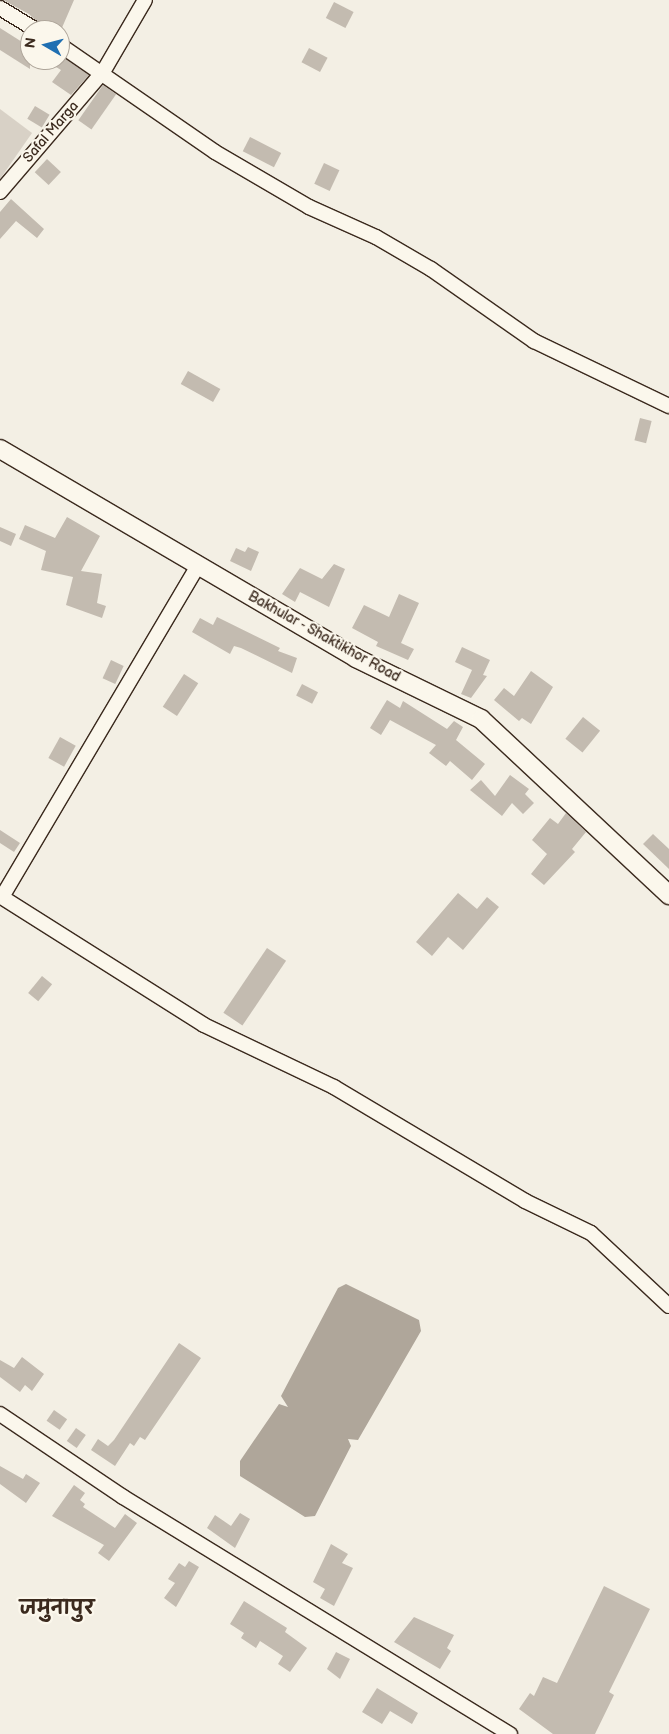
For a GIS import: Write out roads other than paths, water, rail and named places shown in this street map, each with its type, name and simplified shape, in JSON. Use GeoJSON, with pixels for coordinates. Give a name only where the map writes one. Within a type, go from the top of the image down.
{"type":"FeatureCollection","features":[{"type":"Feature","properties":{"kind":"street","name":"Safal Marga"},"geometry":{"type":"LineString","coordinates":[[0,192],[103,72],[145,0]]}},
{"type":"Feature","properties":{"kind":"street"},"geometry":{"type":"LineString","coordinates":[[0,8],[20,20]]}},
{"type":"Feature","properties":{"kind":"street"},"geometry":{"type":"LineString","coordinates":[[70,51],[103,72],[215,152],[310,207],[376,236],[431,269],[534,341],[669,406]]}},
{"type":"Feature","properties":{"kind":"street","name":"Bakhular - Shaktikhor Road"},"geometry":{"type":"LineString","coordinates":[[0,449],[356,658],[480,719],[669,895]]}},
{"type":"Feature","properties":{"kind":"street"},"geometry":{"type":"LineString","coordinates":[[198,566],[1,896],[204,1025],[334,1087],[525,1201],[591,1233],[669,1306]]}},
{"type":"Feature","properties":{"kind":"street"},"geometry":{"type":"LineString","coordinates":[[0,1414],[131,1502],[510,1734]]}},
{"type":"Feature","properties":{"kind":"district","name":"जमुनापुर"},"geometry":{"type":"Point","coordinates":[57,1609]}}]}
